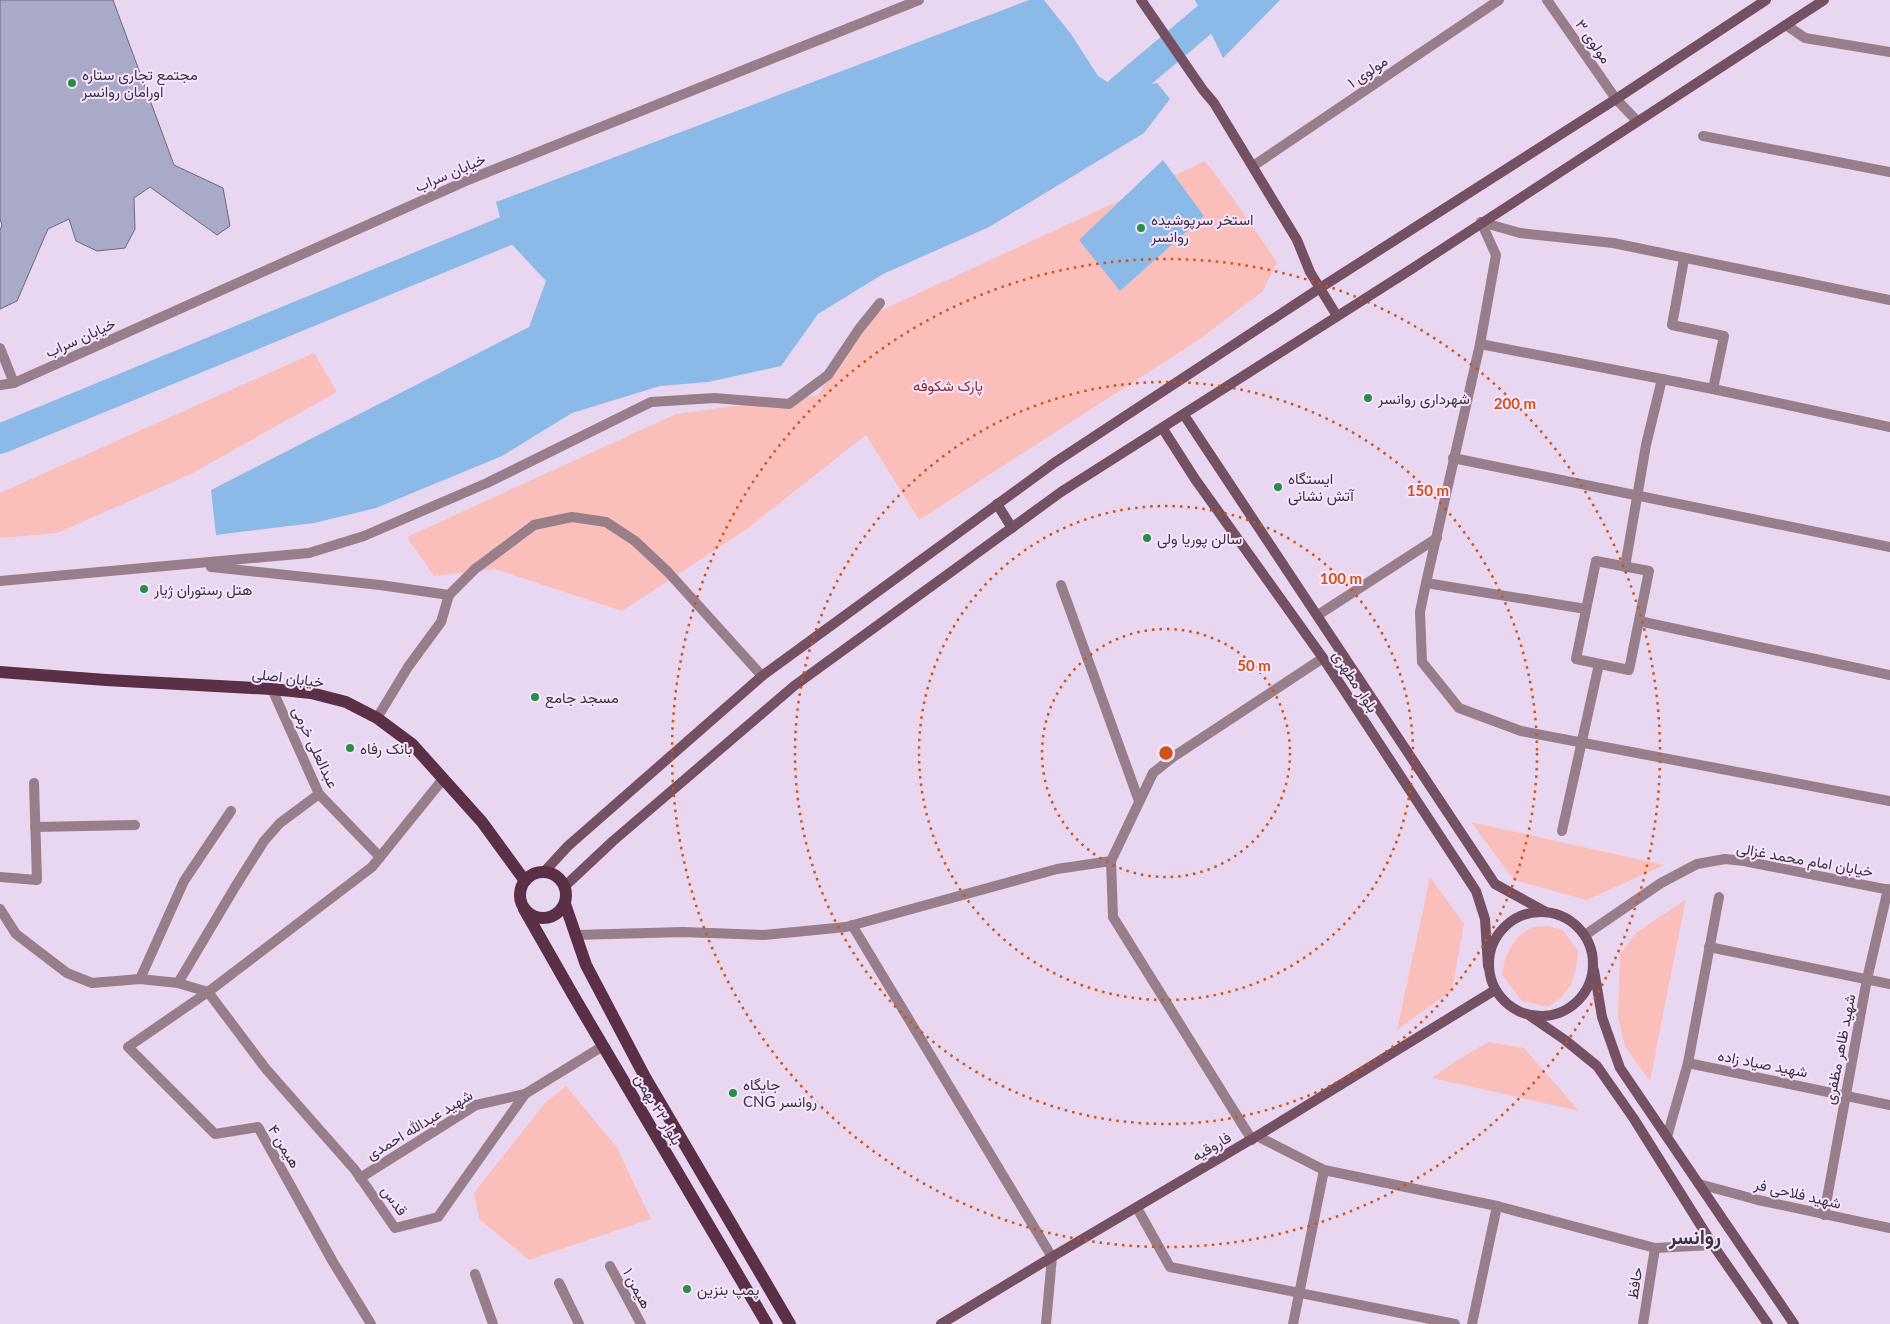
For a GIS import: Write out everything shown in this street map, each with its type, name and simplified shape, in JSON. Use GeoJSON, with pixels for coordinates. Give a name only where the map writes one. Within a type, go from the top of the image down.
{"type":"FeatureCollection","features":[{"type":"Feature","properties":{"kind":"main road"},"geometry":{"type":"LineString","coordinates":[[1141,0],[1214,103],[1297,240],[1310,272],[1338,316]]}},
{"type":"Feature","properties":{"kind":"main road"},"geometry":{"type":"LineString","coordinates":[[544,872],[556,876],[564,887],[564,904],[556,914],[543,918],[530,914],[524,909],[520,895],[525,881],[530,876],[544,872],[568,846],[762,676],[1054,464],[1320,288],[1616,100],[1766,0]]}},
{"type":"Feature","properties":{"kind":"main road"},"geometry":{"type":"LineString","coordinates":[[564,887],[613,841],[794,686],[1061,492],[1338,316],[1824,0]]}},
{"type":"Feature","properties":{"kind":"main road","name":"بلوار مطهری"},"geometry":{"type":"LineString","coordinates":[[1184,415],[1495,884],[1544,911]]}},
{"type":"Feature","properties":{"kind":"main road","name":"بلوار مطهری"},"geometry":{"type":"LineString","coordinates":[[1163,428],[1195,479],[1323,658],[1476,891],[1485,919],[1488,966]]}},
{"type":"Feature","properties":{"kind":"main road"},"geometry":{"type":"LineString","coordinates":[[997,504],[1012,528]]}},
{"type":"Feature","properties":{"kind":"main road","name":"خیابان اصلی"},"geometry":{"type":"LineString","coordinates":[[0,672],[272,689],[311,693],[346,702],[377,718],[412,744],[482,822],[525,881]]}},
{"type":"Feature","properties":{"kind":"main road","name":"بلوار ۲۲ بهمن"},"geometry":{"type":"LineString","coordinates":[[564,904],[586,965],[645,1077],[790,1324]]}},
{"type":"Feature","properties":{"kind":"main road","name":"بلوار ۲۲ بهمن"},"geometry":{"type":"LineString","coordinates":[[524,909],[767,1324]]}},
{"type":"Feature","properties":{"kind":"main road"},"geometry":{"type":"LineString","coordinates":[[1768,1324],[1713,1245],[1634,1119],[1597,1066],[1565,1040],[1530,1016],[1510,1007],[1495,990],[1488,966],[1491,944],[1504,926],[1522,914],[1544,911],[1568,918],[1585,935],[1593,952],[1602,1017],[1620,1068],[1794,1324]]}},
{"type":"Feature","properties":{"kind":"main road"},"geometry":{"type":"LineString","coordinates":[[1530,1016],[1548,1017],[1565,1012],[1579,1002],[1589,987],[1594,970]]}},
{"type":"Feature","properties":{"kind":"main road","name":"فاروقیه"},"geometry":{"type":"LineString","coordinates":[[941,1324],[1254,1138],[1495,990]]}},
{"type":"Feature","properties":{"kind":"street","name":"خیابان سراب"},"geometry":{"type":"LineString","coordinates":[[0,385],[14,383],[468,180],[918,0]]}},
{"type":"Feature","properties":{"kind":"street","name":"مولوی ۱"},"geometry":{"type":"LineString","coordinates":[[1252,166],[1499,0]]}},
{"type":"Feature","properties":{"kind":"street","name":"مولوی ۳"},"geometry":{"type":"LineString","coordinates":[[1547,0],[1616,100],[1637,120]]}},
{"type":"Feature","properties":{"kind":"street"},"geometry":{"type":"LineString","coordinates":[[1786,25],[1804,38],[1890,52]]}},
{"type":"Feature","properties":{"kind":"street"},"geometry":{"type":"LineString","coordinates":[[1703,136],[1890,172]]}},
{"type":"Feature","properties":{"kind":"street"},"geometry":{"type":"LineString","coordinates":[[1481,222],[1520,233],[1613,243],[1890,300]]}},
{"type":"Feature","properties":{"kind":"street"},"geometry":{"type":"LineString","coordinates":[[1481,222],[1496,255],[1480,344],[1420,612],[1422,662],[1459,708],[1521,731],[1890,801]]}},
{"type":"Feature","properties":{"kind":"street"},"geometry":{"type":"LineString","coordinates":[[1684,259],[1672,326],[1724,336],[1713,389]]}},
{"type":"Feature","properties":{"kind":"street"},"geometry":{"type":"LineString","coordinates":[[0,581],[309,553],[364,536],[487,483],[651,402],[714,398],[789,404],[828,375],[859,329],[880,303]]}},
{"type":"Feature","properties":{"kind":"street"},"geometry":{"type":"LineString","coordinates":[[1480,344],[1713,389],[1890,427]]}},
{"type":"Feature","properties":{"kind":"street"},"geometry":{"type":"LineString","coordinates":[[0,348],[14,383]]}},
{"type":"Feature","properties":{"kind":"street"},"geometry":{"type":"LineString","coordinates":[[1625,567],[1646,445],[1662,379]]}},
{"type":"Feature","properties":{"kind":"street"},"geometry":{"type":"LineString","coordinates":[[1453,458],[1890,547]]}},
{"type":"Feature","properties":{"kind":"street"},"geometry":{"type":"LineString","coordinates":[[377,718],[408,667],[441,622],[449,594],[475,569],[534,525],[572,517],[606,522],[635,541],[668,572],[762,676]]}},
{"type":"Feature","properties":{"kind":"street"},"geometry":{"type":"LineString","coordinates":[[1318,615],[1437,538]]}},
{"type":"Feature","properties":{"kind":"street"},"geometry":{"type":"LineString","coordinates":[[1596,561],[1625,567],[1649,572],[1629,670],[1576,659],[1596,561]]}},
{"type":"Feature","properties":{"kind":"street"},"geometry":{"type":"LineString","coordinates":[[190,565],[380,584],[449,594]]}},
{"type":"Feature","properties":{"kind":"street"},"geometry":{"type":"LineString","coordinates":[[1426,582],[1586,609]]}},
{"type":"Feature","properties":{"kind":"street"},"geometry":{"type":"LineString","coordinates":[[1061,585],[1139,801]]}},
{"type":"Feature","properties":{"kind":"street"},"geometry":{"type":"LineString","coordinates":[[1639,621],[1890,675]]}},
{"type":"Feature","properties":{"kind":"street"},"geometry":{"type":"LineString","coordinates":[[1323,658],[1167,762],[1154,773],[1111,861],[1113,917],[1254,1138],[1324,1170],[1497,1206],[1655,1248],[1713,1245]]}},
{"type":"Feature","properties":{"kind":"street"},"geometry":{"type":"LineString","coordinates":[[1562,831],[1599,664]]}},
{"type":"Feature","properties":{"kind":"street","name":"عبدالعلی خرمی"},"geometry":{"type":"LineString","coordinates":[[272,689],[319,794],[380,857]]}},
{"type":"Feature","properties":{"kind":"street"},"geometry":{"type":"LineString","coordinates":[[0,910],[16,934],[67,972],[92,984],[140,979],[178,983],[208,992],[372,867],[443,779]]}},
{"type":"Feature","properties":{"kind":"street"},"geometry":{"type":"LineString","coordinates":[[0,877],[37,880],[34,783]]}},
{"type":"Feature","properties":{"kind":"street"},"geometry":{"type":"LineString","coordinates":[[178,983],[234,887],[264,841],[280,823],[319,794]]}},
{"type":"Feature","properties":{"kind":"street"},"geometry":{"type":"LineString","coordinates":[[140,979],[184,881],[231,811]]}},
{"type":"Feature","properties":{"kind":"street"},"geometry":{"type":"LineString","coordinates":[[35,827],[135,825]]}},
{"type":"Feature","properties":{"kind":"street","name":"خیابان امام محمد غزالی"},"geometry":{"type":"LineString","coordinates":[[1585,935],[1660,883],[1698,864],[1725,859],[1889,887]]}},
{"type":"Feature","properties":{"kind":"street"},"geometry":{"type":"LineString","coordinates":[[575,935],[683,932],[764,935],[852,926],[1057,869],[1111,861]]}},
{"type":"Feature","properties":{"kind":"street","name":"شهید ظاهر مظفری"},"geometry":{"type":"LineString","coordinates":[[1824,1215],[1867,979],[1889,887]]}},
{"type":"Feature","properties":{"kind":"street"},"geometry":{"type":"LineString","coordinates":[[1667,1136],[1688,1064],[1719,898]]}},
{"type":"Feature","properties":{"kind":"street"},"geometry":{"type":"LineString","coordinates":[[852,926],[1052,1257],[1046,1324]]}},
{"type":"Feature","properties":{"kind":"street"},"geometry":{"type":"LineString","coordinates":[[1709,947],[1890,984]]}},
{"type":"Feature","properties":{"kind":"street","name":"هیمن ۴"},"geometry":{"type":"LineString","coordinates":[[208,992],[128,1047],[215,1134],[258,1127],[333,1262],[371,1324]]}},
{"type":"Feature","properties":{"kind":"street","name":"قدس"},"geometry":{"type":"LineString","coordinates":[[208,992],[266,1069],[360,1178],[395,1228],[438,1217],[525,1094],[603,1046]]}},
{"type":"Feature","properties":{"kind":"street","name":"شهید صیاد زاده"},"geometry":{"type":"LineString","coordinates":[[1688,1064],[1890,1105]]}},
{"type":"Feature","properties":{"kind":"street","name":"شهید عبدالله احمدی"},"geometry":{"type":"LineString","coordinates":[[360,1178],[476,1105],[525,1094]]}},
{"type":"Feature","properties":{"kind":"street"},"geometry":{"type":"LineString","coordinates":[[1293,1324],[1324,1170]]}},
{"type":"Feature","properties":{"kind":"street","name":"شهید فلاحی فر"},"geometry":{"type":"LineString","coordinates":[[1700,1184],[1758,1200],[1890,1228]]}},
{"type":"Feature","properties":{"kind":"street"},"geometry":{"type":"LineString","coordinates":[[1472,1324],[1497,1206]]}},
{"type":"Feature","properties":{"kind":"street"},"geometry":{"type":"LineString","coordinates":[[1137,1208],[1170,1267],[1455,1324]]}},
{"type":"Feature","properties":{"kind":"street","name":"حافظ"},"geometry":{"type":"LineString","coordinates":[[1643,1324],[1655,1248]]}},
{"type":"Feature","properties":{"kind":"street","name":"هیمن ۱"},"geometry":{"type":"LineString","coordinates":[[610,1266],[641,1324]]}},
{"type":"Feature","properties":{"kind":"street"},"geometry":{"type":"LineString","coordinates":[[475,1274],[493,1324]]}},
{"type":"Feature","properties":{"kind":"street"},"geometry":{"type":"LineString","coordinates":[[559,1283],[579,1324]]}},
{"type":"Feature","properties":{"kind":"green space","name":"پارک شکوفه"},"geometry":{"type":"Polygon","coordinates":[[[1205,161],[1277,262],[1263,291],[1200,339],[919,520],[866,435],[744,531],[622,611],[495,569],[434,576],[407,537],[676,414],[818,395],[869,316],[1205,161]]]}},
{"type":"Feature","properties":{"kind":"green space"},"geometry":{"type":"Polygon","coordinates":[[[314,353],[337,392],[191,474],[57,533],[0,538],[0,493],[314,353]]]}},
{"type":"Feature","properties":{"kind":"green space"},"geometry":{"type":"Polygon","coordinates":[[[1471,822],[1664,865],[1587,900],[1514,880],[1471,822]]]}},
{"type":"Feature","properties":{"kind":"green space"},"geometry":{"type":"Polygon","coordinates":[[[1430,877],[1464,924],[1452,990],[1397,1030],[1430,877]]]}},
{"type":"Feature","properties":{"kind":"green space"},"geometry":{"type":"Polygon","coordinates":[[[1686,899],[1650,1081],[1625,1047],[1618,1017],[1620,954],[1636,933],[1686,899]]]}},
{"type":"Feature","properties":{"kind":"green space"},"geometry":{"type":"Polygon","coordinates":[[[1548,926],[1563,930],[1578,951],[1576,969],[1571,985],[1562,997],[1548,1007],[1522,1001],[1502,975],[1507,955],[1518,938],[1531,928],[1548,926]]]}},
{"type":"Feature","properties":{"kind":"green space"},"geometry":{"type":"Polygon","coordinates":[[[1488,1042],[1524,1048],[1579,1111],[1432,1078],[1451,1064],[1488,1042]]]}},
{"type":"Feature","properties":{"kind":"green space"},"geometry":{"type":"Polygon","coordinates":[[[566,1086],[616,1146],[651,1219],[529,1260],[479,1219],[474,1193],[544,1104],[566,1086]]]}},
{"type":"Feature","properties":{"kind":"water"},"geometry":{"type":"Polygon","coordinates":[[[1029,0],[1044,0],[1071,34],[1098,76],[1121,90],[1157,83],[1170,99],[1144,133],[989,227],[883,274],[818,314],[781,366],[708,382],[660,386],[572,413],[502,456],[376,508],[314,523],[216,535],[211,490],[529,327],[546,281],[505,237],[496,202],[1029,0]]]}},
{"type":"Feature","properties":{"kind":"water"},"geometry":{"type":"Polygon","coordinates":[[[1195,0],[1280,0],[1223,58],[1195,0]]]}},
{"type":"Feature","properties":{"kind":"water","name":"استخر سرپوشیده روانسر"},"geometry":{"type":"Polygon","coordinates":[[[1163,160],[1204,216],[1120,291],[1079,240],[1163,160]]]}},
{"type":"Feature","properties":{"kind":"building","name":"مجتمع تجاری ستاره اورامان روانسر"},"geometry":{"type":"Polygon","coordinates":[[[0,0],[113,0],[174,165],[223,188],[230,226],[217,235],[150,187],[134,198],[135,229],[125,248],[97,251],[76,241],[69,219],[48,229],[17,301],[0,309],[0,230],[2,225],[0,219],[0,0]]]}},
{"type":"Feature","properties":{"kind":"waterway"},"geometry":{"type":"LineString","coordinates":[[1097,124],[1121,90],[1228,0]]}},
{"type":"Feature","properties":{"kind":"waterway"},"geometry":{"type":"LineString","coordinates":[[0,439],[518,226],[541,233]]}},
{"type":"Feature","properties":{"kind":"place","name":"مجتمع تجاری ستاره اورامان روانسر"},"geometry":{"type":"Point","coordinates":[72,83]}},
{"type":"Feature","properties":{"kind":"place","name":"استخر سرپوشیده روانسر"},"geometry":{"type":"Point","coordinates":[1141,228]}},
{"type":"Feature","properties":{"kind":"place","name":"شهرداری روانسر"},"geometry":{"type":"Point","coordinates":[1368,398]}},
{"type":"Feature","properties":{"kind":"place","name":"ایستگاه آتش نشانی"},"geometry":{"type":"Point","coordinates":[1278,487]}},
{"type":"Feature","properties":{"kind":"place","name":"سالن پوریا ولی"},"geometry":{"type":"Point","coordinates":[1147,538]}},
{"type":"Feature","properties":{"kind":"place","name":"هتل رستوران ژیار"},"geometry":{"type":"Point","coordinates":[144,589]}},
{"type":"Feature","properties":{"kind":"place","name":"مسجد جامع"},"geometry":{"type":"Point","coordinates":[535,697]}},
{"type":"Feature","properties":{"kind":"place","name":"بانک رفاه"},"geometry":{"type":"Point","coordinates":[350,748]}},
{"type":"Feature","properties":{"kind":"place","name":"جایگاه CNG روانسر"},"geometry":{"type":"Point","coordinates":[733,1093]}},
{"type":"Feature","properties":{"kind":"place","name":"پمپ بنزین"},"geometry":{"type":"Point","coordinates":[687,1289]}},
{"type":"Feature","properties":{"kind":"district","name":"روانسر"},"geometry":{"type":"Point","coordinates":[1695,1236]}}]}
